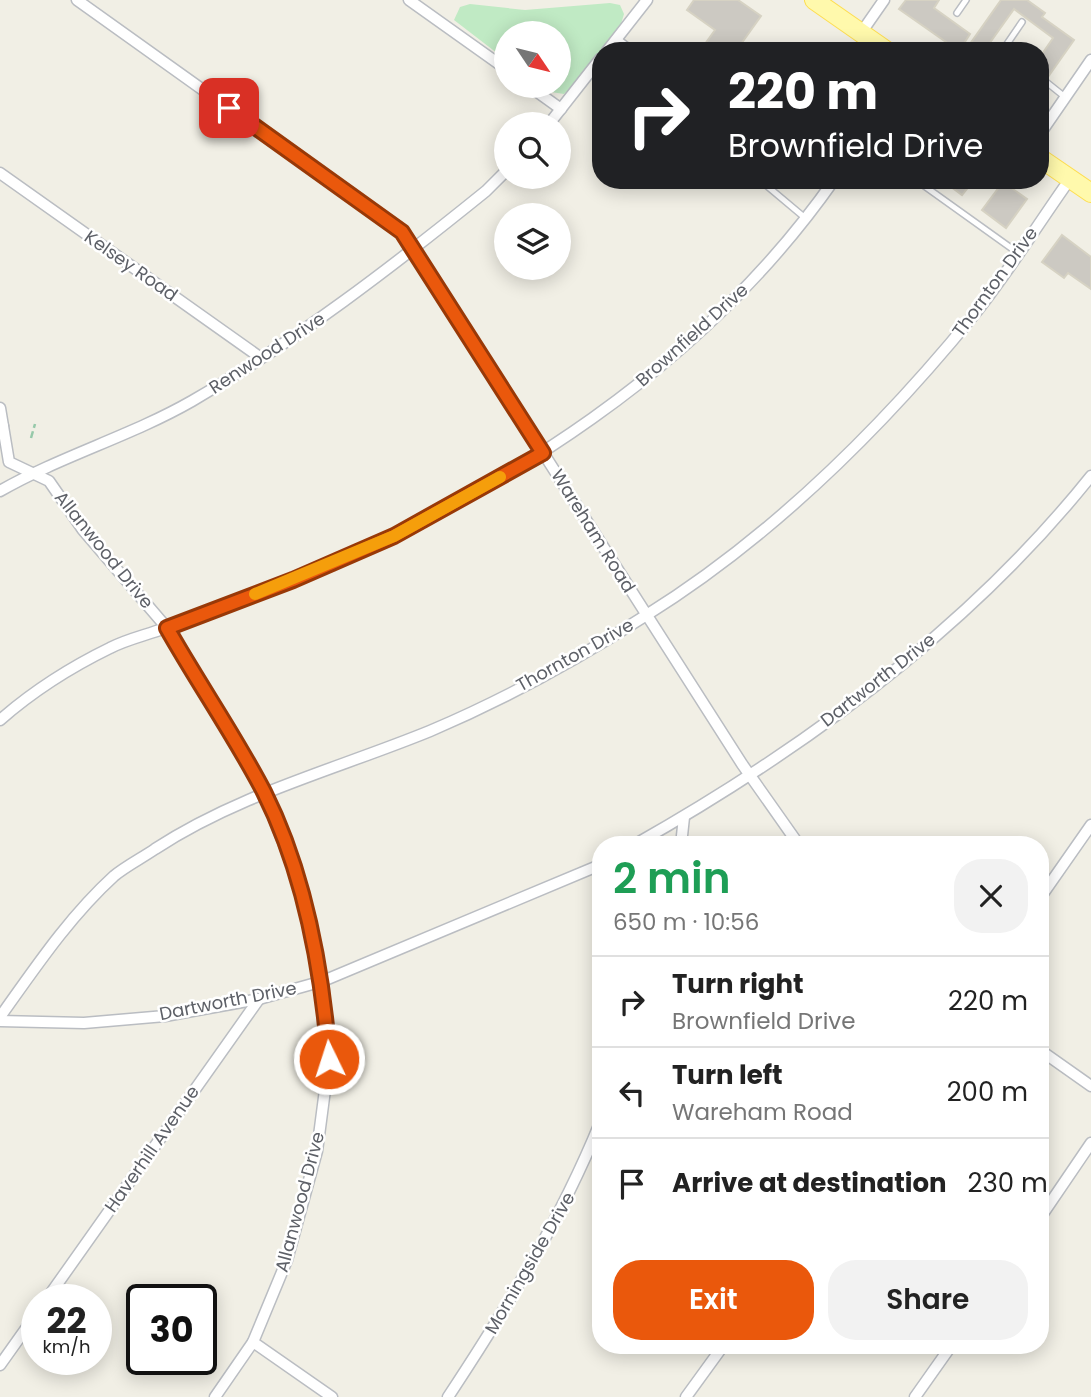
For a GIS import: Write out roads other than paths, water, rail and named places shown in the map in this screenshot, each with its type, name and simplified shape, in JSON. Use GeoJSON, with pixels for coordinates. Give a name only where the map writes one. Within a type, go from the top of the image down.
{"type":"FeatureCollection","features":[{"type":"Feature","properties":{"kind":"main road"},"geometry":{"type":"LineString","coordinates":[[814,0],[874,42]]}},
{"type":"Feature","properties":{"kind":"main road"},"geometry":{"type":"LineString","coordinates":[[1049,165],[1091,193]]}},
{"type":"Feature","properties":{"kind":"street","name":"Wareham Road"},"geometry":{"type":"LineString","coordinates":[[77,0],[402,232],[749,776],[792,836]]}},
{"type":"Feature","properties":{"kind":"street"},"geometry":{"type":"LineString","coordinates":[[410,0],[494,60]]}},
{"type":"Feature","properties":{"kind":"street"},"geometry":{"type":"LineString","coordinates":[[614,42],[646,0]]}},
{"type":"Feature","properties":{"kind":"street"},"geometry":{"type":"LineString","coordinates":[[861,33],[884,0]]}},
{"type":"Feature","properties":{"kind":"street"},"geometry":{"type":"LineString","coordinates":[[1049,121],[1091,60]]}},
{"type":"Feature","properties":{"kind":"street"},"geometry":{"type":"LineString","coordinates":[[559,112],[592,69]]}},
{"type":"Feature","properties":{"kind":"street"},"geometry":{"type":"LineString","coordinates":[[546,98],[561,109]]}},
{"type":"Feature","properties":{"kind":"street","name":"Kelsey Road"},"geometry":{"type":"LineString","coordinates":[[0,173],[261,358]]}},
{"type":"Feature","properties":{"kind":"street","name":"Thornton Drive"},"geometry":{"type":"LineString","coordinates":[[0,1019],[59,935],[116,875],[192,825],[264,793],[431,730],[530,681],[646,616],[757,537],[826,477],[895,407],[975,313],[1069,179]]}},
{"type":"Feature","properties":{"kind":"street","name":"Renwood Drive"},"geometry":{"type":"LineString","coordinates":[[0,491],[32,473],[190,402],[261,358],[341,305],[414,250],[494,181]]}},
{"type":"Feature","properties":{"kind":"street","name":"Brownfield Drive"},"geometry":{"type":"LineString","coordinates":[[0,720],[25,699],[111,647],[293,580],[394,536],[543,453],[650,377],[712,320],[764,268],[827,189]]}},
{"type":"Feature","properties":{"kind":"street"},"geometry":{"type":"LineString","coordinates":[[0,408],[2,425]]}},
{"type":"Feature","properties":{"kind":"street","name":"Allanwood Drive"},"geometry":{"type":"LineString","coordinates":[[2,425],[9,462],[49,481],[83,530],[167,628],[264,793],[300,886],[323,981],[329,1059],[317,1151],[287,1260],[253,1342],[215,1397]]}},
{"type":"Feature","properties":{"kind":"street","name":"Dartworth Drive"},"geometry":{"type":"LineString","coordinates":[[650,836],[749,776],[854,702],[921,649],[1002,576],[1091,477]]}},
{"type":"Feature","properties":{"kind":"street"},"geometry":{"type":"LineString","coordinates":[[682,836],[684,817]]}},
{"type":"Feature","properties":{"kind":"street"},"geometry":{"type":"LineString","coordinates":[[1049,885],[1091,825]]}},
{"type":"Feature","properties":{"kind":"street","name":"Dartworth Drive"},"geometry":{"type":"LineString","coordinates":[[0,1019],[84,1023],[165,1016],[259,999],[323,981],[592,867]]}},
{"type":"Feature","properties":{"kind":"street","name":"Haverhill Avenue"},"geometry":{"type":"LineString","coordinates":[[57,1284],[259,999]]}},
{"type":"Feature","properties":{"kind":"street"},"geometry":{"type":"LineString","coordinates":[[1049,1056],[1091,1086]]}},
{"type":"Feature","properties":{"kind":"street","name":"Morningside Drive"},"geometry":{"type":"LineString","coordinates":[[448,1397],[515,1295],[575,1185],[592,1143]]}},
{"type":"Feature","properties":{"kind":"street"},"geometry":{"type":"LineString","coordinates":[[1049,1205],[1091,1143]]}},
{"type":"Feature","properties":{"kind":"street"},"geometry":{"type":"LineString","coordinates":[[0,1364],[21,1335]]}},
{"type":"Feature","properties":{"kind":"street"},"geometry":{"type":"LineString","coordinates":[[253,1342],[332,1397]]}},
{"type":"Feature","properties":{"kind":"street"},"geometry":{"type":"LineString","coordinates":[[686,1397],[717,1354]]}},
{"type":"Feature","properties":{"kind":"street"},"geometry":{"type":"LineString","coordinates":[[915,1397],[945,1354]]}},
{"type":"Feature","properties":{"kind":"lane"},"geometry":{"type":"LineString","coordinates":[[957,13],[966,0]]}},
{"type":"Feature","properties":{"kind":"lane"},"geometry":{"type":"LineString","coordinates":[[1009,42],[1023,23]]}},
{"type":"Feature","properties":{"kind":"lane"},"geometry":{"type":"LineString","coordinates":[[617,38],[622,42]]}},
{"type":"Feature","properties":{"kind":"lane"},"geometry":{"type":"LineString","coordinates":[[1049,84],[1065,97]]}},
{"type":"Feature","properties":{"kind":"lane"},"geometry":{"type":"LineString","coordinates":[[771,189],[804,217]]}},
{"type":"Feature","properties":{"kind":"lane"},"geometry":{"type":"LineString","coordinates":[[929,189],[1018,253]]}}]}
